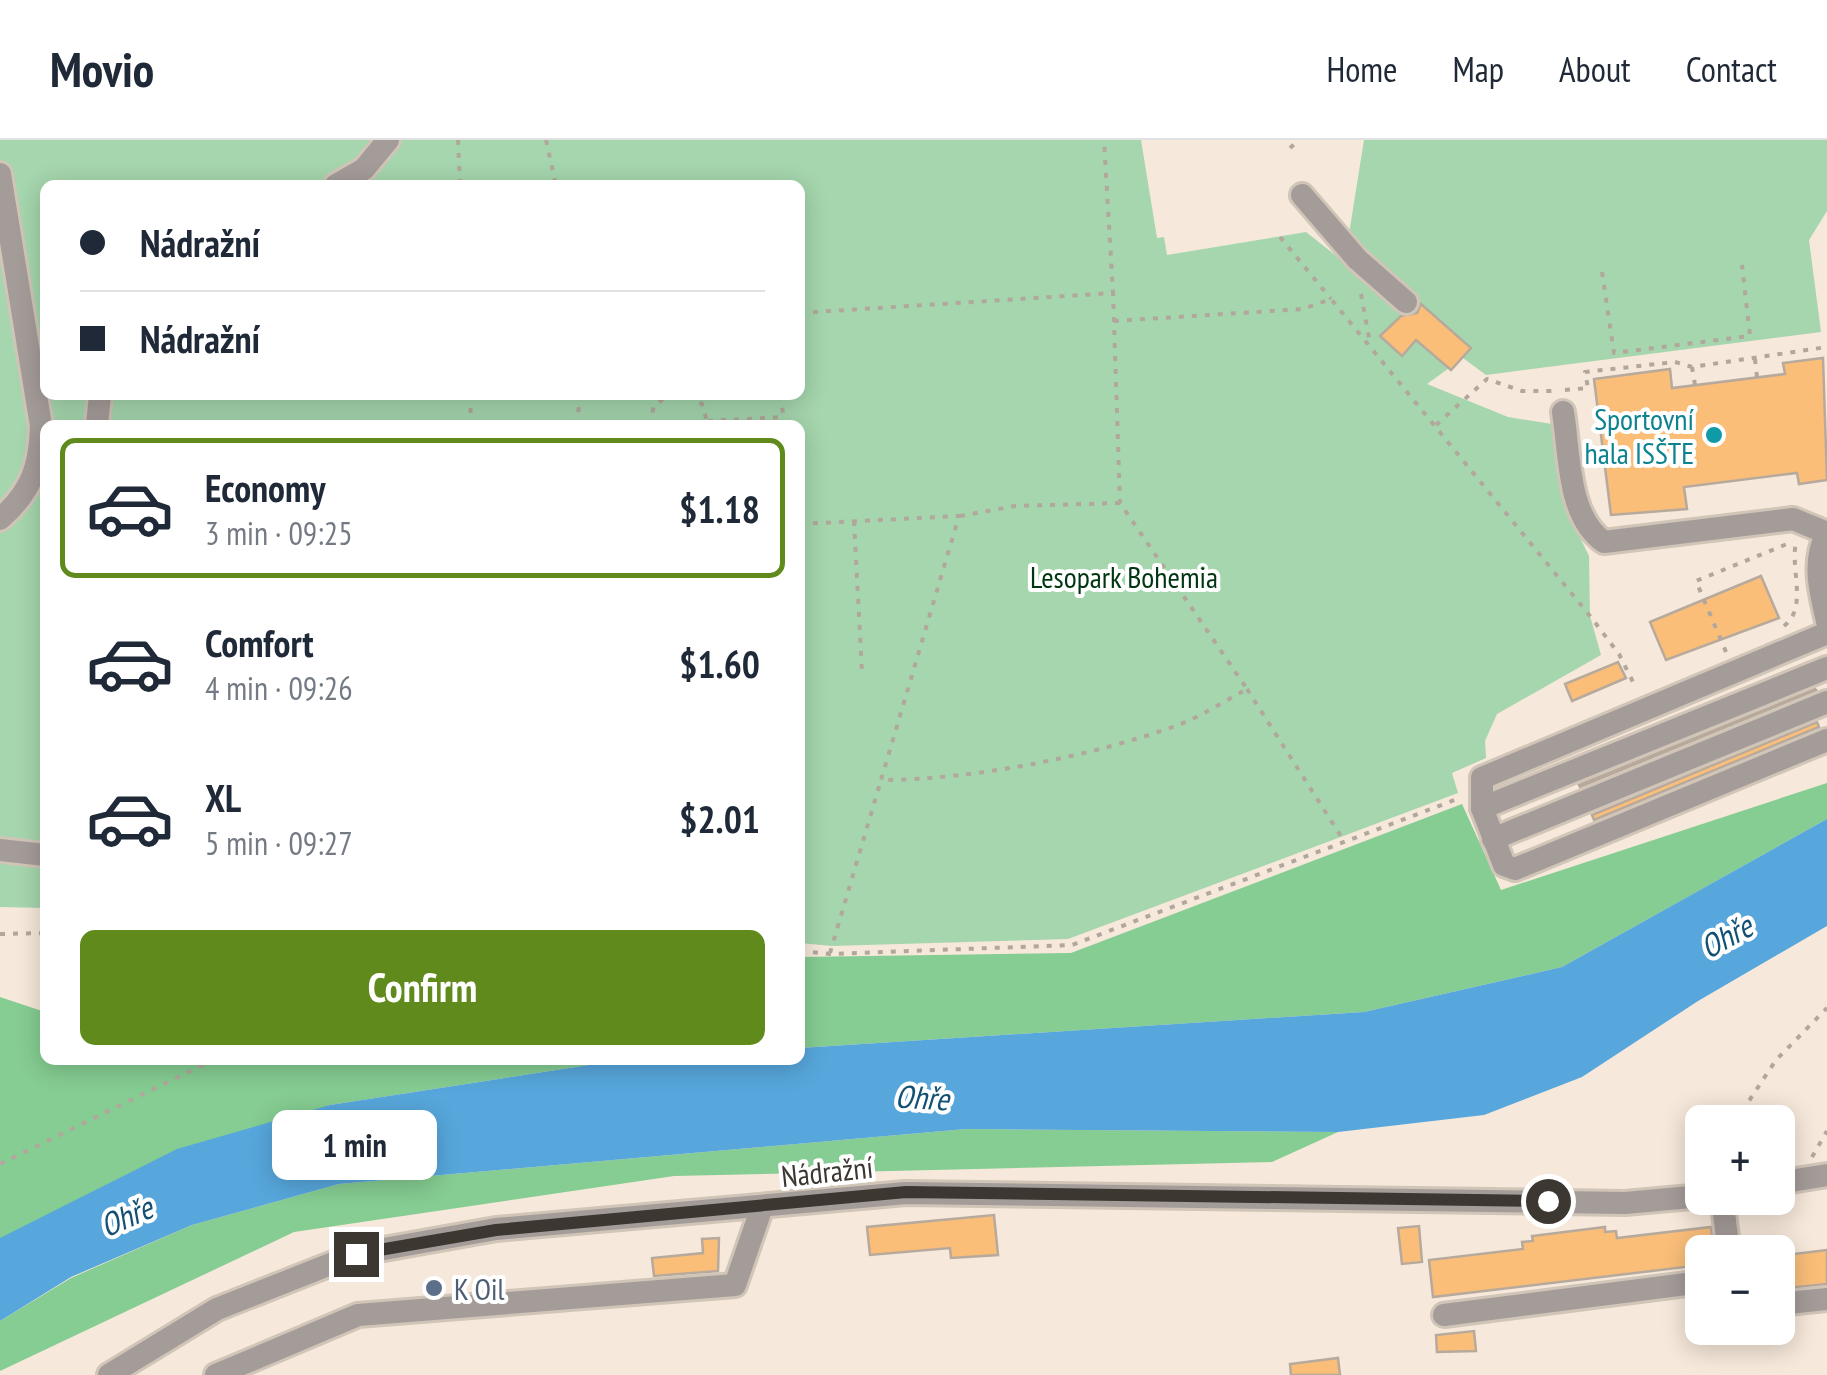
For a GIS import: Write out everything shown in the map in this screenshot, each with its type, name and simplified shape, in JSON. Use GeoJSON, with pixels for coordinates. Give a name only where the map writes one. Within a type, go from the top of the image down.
{"type":"FeatureCollection","features":[{"type":"Feature","properties":{"kind":"street"},"geometry":{"type":"LineString","coordinates":[[345,180],[364,169],[388,140]]}},
{"type":"Feature","properties":{"kind":"street"},"geometry":{"type":"LineString","coordinates":[[0,174],[40,420]]}},
{"type":"Feature","properties":{"kind":"street"},"geometry":{"type":"LineString","coordinates":[[1302,195],[1357,259],[1406,302]]}},
{"type":"Feature","properties":{"kind":"street"},"geometry":{"type":"LineString","coordinates":[[1564,412],[1580,516],[1590,532],[1604,542],[1793,520],[1827,533],[1818,570],[1827,622]]}},
{"type":"Feature","properties":{"kind":"street"},"geometry":{"type":"LineString","coordinates":[[0,519],[30,486],[40,464]]}},
{"type":"Feature","properties":{"kind":"street"},"geometry":{"type":"LineString","coordinates":[[1827,633],[1482,778],[1482,808],[1504,865],[1514,869],[1827,740]]}},
{"type":"Feature","properties":{"kind":"street"},"geometry":{"type":"LineString","coordinates":[[1482,808],[1827,668]]}},
{"type":"Feature","properties":{"kind":"street"},"geometry":{"type":"LineString","coordinates":[[1493,839],[1827,702]]}},
{"type":"Feature","properties":{"kind":"street"},"geometry":{"type":"LineString","coordinates":[[0,850],[40,854]]}},
{"type":"Feature","properties":{"kind":"street"},"geometry":{"type":"LineString","coordinates":[[1795,1180],[1827,1175]]}},
{"type":"Feature","properties":{"kind":"street","name":"Nádražní"},"geometry":{"type":"LineString","coordinates":[[110,1375],[218,1309],[356,1254],[496,1230],[906,1192],[1624,1203],[1685,1198]]}},
{"type":"Feature","properties":{"kind":"street"},"geometry":{"type":"LineString","coordinates":[[216,1375],[358,1315],[735,1285],[762,1208]]}},
{"type":"Feature","properties":{"kind":"street"},"geometry":{"type":"LineString","coordinates":[[1444,1315],[1685,1284]]}},
{"type":"Feature","properties":{"kind":"street"},"geometry":{"type":"LineString","coordinates":[[1795,1302],[1827,1299]]}},
{"type":"Feature","properties":{"kind":"path"},"geometry":{"type":"LineString","coordinates":[[458,140],[460,180]]}},
{"type":"Feature","properties":{"kind":"path"},"geometry":{"type":"LineString","coordinates":[[546,140],[555,180]]}},
{"type":"Feature","properties":{"kind":"path"},"geometry":{"type":"LineString","coordinates":[[1104,140],[1120,503],[1345,842]]}},
{"type":"Feature","properties":{"kind":"path"},"geometry":{"type":"LineString","coordinates":[[1290,148],[1299,140]]}},
{"type":"Feature","properties":{"kind":"path"},"geometry":{"type":"LineString","coordinates":[[1280,236],[1619,654],[1638,692]]}},
{"type":"Feature","properties":{"kind":"path"},"geometry":{"type":"LineString","coordinates":[[1357,259],[1369,341]]}},
{"type":"Feature","properties":{"kind":"path"},"geometry":{"type":"LineString","coordinates":[[1602,272],[1614,353],[1750,336],[1742,265]]}},
{"type":"Feature","properties":{"kind":"path"},"geometry":{"type":"LineString","coordinates":[[805,313],[1112,293]]}},
{"type":"Feature","properties":{"kind":"path"},"geometry":{"type":"LineString","coordinates":[[1114,321],[1303,310],[1331,299]]}},
{"type":"Feature","properties":{"kind":"path"},"geometry":{"type":"LineString","coordinates":[[1436,425],[1488,380],[1501,380],[1522,392],[1570,390],[1588,388],[1585,372],[1646,369],[1675,362],[1692,367],[1827,347]]}},
{"type":"Feature","properties":{"kind":"path"},"geometry":{"type":"LineString","coordinates":[[1756,359],[1757,378]]}},
{"type":"Feature","properties":{"kind":"path"},"geometry":{"type":"LineString","coordinates":[[1692,367],[1695,385]]}},
{"type":"Feature","properties":{"kind":"path"},"geometry":{"type":"LineString","coordinates":[[781,400],[786,420]]}},
{"type":"Feature","properties":{"kind":"path"},"geometry":{"type":"LineString","coordinates":[[747,420],[786,417]]}},
{"type":"Feature","properties":{"kind":"path"},"geometry":{"type":"LineString","coordinates":[[805,524],[960,516],[1015,506],[1120,503]]}},
{"type":"Feature","properties":{"kind":"path"},"geometry":{"type":"LineString","coordinates":[[830,954],[960,516]]}},
{"type":"Feature","properties":{"kind":"path"},"geometry":{"type":"LineString","coordinates":[[854,522],[862,672]]}},
{"type":"Feature","properties":{"kind":"path"},"geometry":{"type":"LineString","coordinates":[[1742,648],[1728,654],[1696,581],[1796,540],[1792,559],[1798,608],[1795,618],[1772,636]]}},
{"type":"Feature","properties":{"kind":"path"},"geometry":{"type":"LineString","coordinates":[[882,780],[935,780],[1037,762],[1179,724],[1247,689]]}},
{"type":"Feature","properties":{"kind":"path"},"geometry":{"type":"LineString","coordinates":[[805,952],[830,954],[1072,945],[1460,797],[1482,778]]}},
{"type":"Feature","properties":{"kind":"path"},"geometry":{"type":"LineString","coordinates":[[0,934],[40,933]]}},
{"type":"Feature","properties":{"kind":"path"},"geometry":{"type":"LineString","coordinates":[[1746,1105],[1776,1060],[1827,1008]]}},
{"type":"Feature","properties":{"kind":"path"},"geometry":{"type":"LineString","coordinates":[[0,1164],[203,1065]]}},
{"type":"Feature","properties":{"kind":"path"},"geometry":{"type":"LineString","coordinates":[[1799,1163],[1819,1149],[1827,1131]]}},
{"type":"Feature","properties":{"kind":"green space","name":"Lesopark Bohemia"},"geometry":{"type":"Polygon","coordinates":[[[0,140],[1141,140],[1157,238],[1164,237],[1167,255],[1306,232],[1363,277],[1349,234],[1364,140],[1827,140],[1827,211],[1809,240],[1821,332],[1486,375],[1463,358],[1427,384],[1508,417],[1558,425],[1572,521],[1589,556],[1590,616],[1601,655],[1497,714],[1485,741],[1486,758],[1452,773],[1458,793],[1068,939],[805,943],[805,420],[40,420],[40,908],[0,907],[0,140]]]}},
{"type":"Feature","properties":{"kind":"green space"},"geometry":{"type":"Polygon","coordinates":[[[1827,783],[1827,819],[1562,967],[1364,1012],[805,1048],[805,957],[1071,953],[1462,804],[1501,890],[1827,783]]]}},
{"type":"Feature","properties":{"kind":"green space"},"geometry":{"type":"Polygon","coordinates":[[[0,997],[40,1010],[40,1065],[589,1065],[330,1105],[0,1239],[0,997]]]}},
{"type":"Feature","properties":{"kind":"green space"},"geometry":{"type":"Polygon","coordinates":[[[966,1129],[1338,1132],[1272,1162],[674,1176],[294,1232],[0,1371],[0,1321],[71,1278],[192,1225],[339,1184],[966,1129]]]}},
{"type":"Feature","properties":{"kind":"water","name":"Ohře"},"geometry":{"type":"Polygon","coordinates":[[[1827,819],[1827,926],[1698,1001],[1582,1077],[1484,1115],[1338,1132],[966,1129],[339,1184],[192,1225],[71,1277],[0,1321],[0,1238],[177,1149],[330,1105],[589,1065],[805,1065],[805,1048],[1364,1012],[1562,967],[1827,819]]]}},
{"type":"Feature","properties":{"kind":"building"},"geometry":{"type":"Polygon","coordinates":[[[1421,304],[1471,348],[1451,370],[1416,340],[1402,356],[1380,336],[1401,316],[1417,313],[1421,304]]]}},
{"type":"Feature","properties":{"kind":"building","name":"Sportovní hala ISŠTE"},"geometry":{"type":"Polygon","coordinates":[[[1823,358],[1827,480],[1799,484],[1797,473],[1684,487],[1687,509],[1611,515],[1594,379],[1670,369],[1672,388],[1785,374],[1783,363],[1823,358]]]}},
{"type":"Feature","properties":{"kind":"building"},"geometry":{"type":"Polygon","coordinates":[[[1761,576],[1779,618],[1666,660],[1650,622],[1761,576]]]}},
{"type":"Feature","properties":{"kind":"building"},"geometry":{"type":"Polygon","coordinates":[[[1618,662],[1626,678],[1572,701],[1565,684],[1618,662]]]}},
{"type":"Feature","properties":{"kind":"building"},"geometry":{"type":"Polygon","coordinates":[[[1815,689],[1580,787],[1579,785],[1815,689]]]}},
{"type":"Feature","properties":{"kind":"building"},"geometry":{"type":"Polygon","coordinates":[[[1817,722],[1819,727],[1594,820],[1592,815],[1817,722]]]}},
{"type":"Feature","properties":{"kind":"building"},"geometry":{"type":"Polygon","coordinates":[[[994,1215],[998,1255],[951,1258],[950,1248],[870,1255],[867,1227],[994,1215]]]}},
{"type":"Feature","properties":{"kind":"building"},"geometry":{"type":"Polygon","coordinates":[[[1419,1226],[1422,1262],[1402,1264],[1398,1228],[1419,1226]]]}},
{"type":"Feature","properties":{"kind":"building"},"geometry":{"type":"Polygon","coordinates":[[[1605,1227],[1605,1232],[1616,1231],[1617,1238],[1711,1227],[1712,1235],[1685,1235],[1685,1267],[1433,1297],[1429,1260],[1523,1249],[1522,1242],[1533,1241],[1532,1236],[1605,1227]]]}},
{"type":"Feature","properties":{"kind":"building"},"geometry":{"type":"Polygon","coordinates":[[[719,1238],[718,1271],[654,1276],[652,1258],[703,1253],[702,1239],[719,1238]]]}},
{"type":"Feature","properties":{"kind":"building"},"geometry":{"type":"Polygon","coordinates":[[[1827,1250],[1827,1284],[1795,1287],[1795,1254],[1827,1250]]]}},
{"type":"Feature","properties":{"kind":"building"},"geometry":{"type":"Polygon","coordinates":[[[1474,1331],[1476,1351],[1437,1352],[1436,1335],[1474,1331]]]}},
{"type":"Feature","properties":{"kind":"building"},"geometry":{"type":"Polygon","coordinates":[[[1338,1358],[1340,1375],[1291,1375],[1290,1364],[1338,1358]]]}},
{"type":"Feature","properties":{"kind":"place","name":"Sportovní hala ISŠTE"},"geometry":{"type":"Point","coordinates":[1714,435]}},
{"type":"Feature","properties":{"kind":"place","name":"K Oil"},"geometry":{"type":"Point","coordinates":[434,1288]}},
{"type":"Feature","properties":{"kind":"route"},"geometry":{"type":"LineString","coordinates":[[356,1254],[496,1230],[906,1192],[1548,1201]]}}]}
